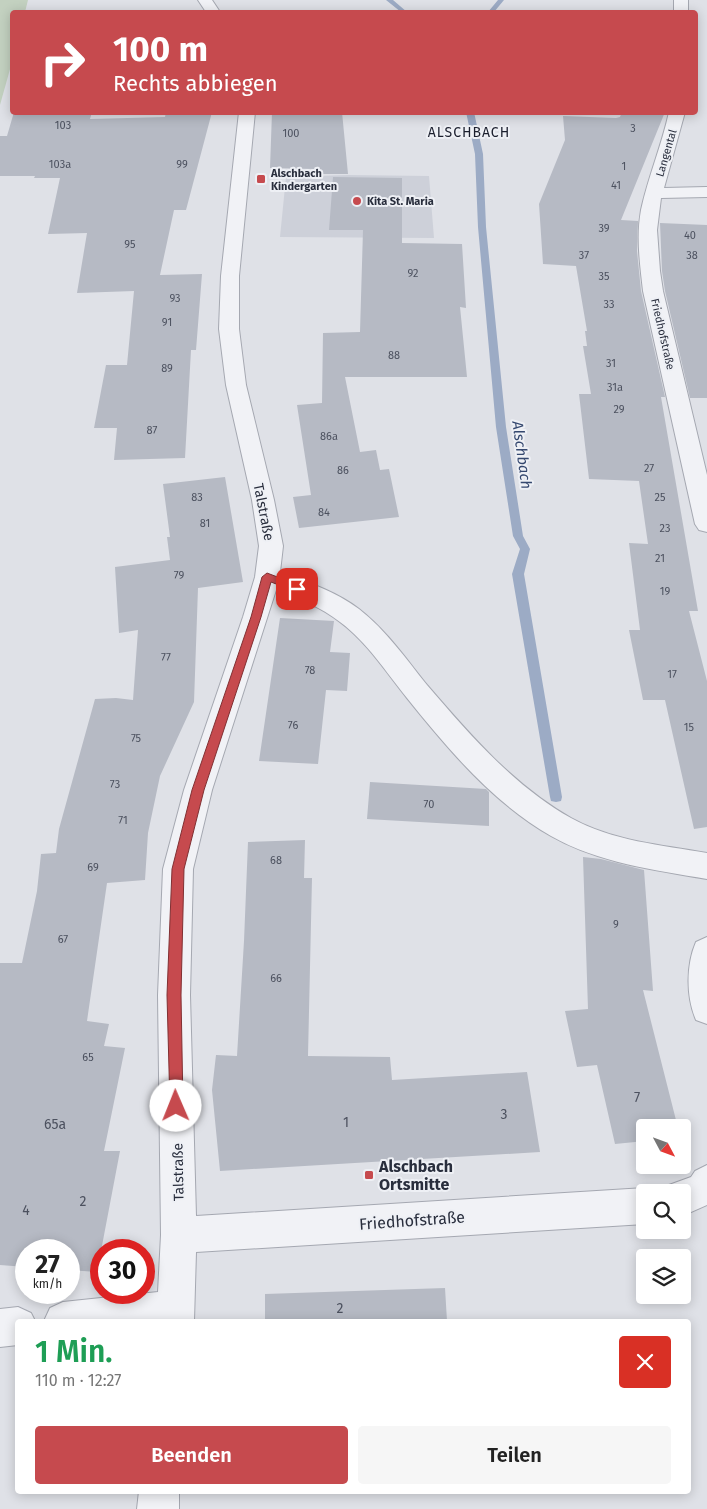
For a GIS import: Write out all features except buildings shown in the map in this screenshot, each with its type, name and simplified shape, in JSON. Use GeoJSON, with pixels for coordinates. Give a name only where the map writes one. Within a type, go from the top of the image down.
{"type":"FeatureCollection","features":[{"type":"Feature","properties":{"kind":"street","name":"Talstraße"},"geometry":{"type":"LineString","coordinates":[[175,1315],[179,1235],[174,995],[178,869],[198,790],[256,617],[267,577],[271,546],[263,500],[236,385],[229,329],[230,276],[247,115]]}},
{"type":"Feature","properties":{"kind":"street","name":"Langental"},"geometry":{"type":"LineString","coordinates":[[654,193],[676,115]]}},
{"type":"Feature","properties":{"kind":"street"},"geometry":{"type":"LineString","coordinates":[[654,193],[707,192]]}},
{"type":"Feature","properties":{"kind":"street","name":"Friedhofstraße"},"geometry":{"type":"LineString","coordinates":[[654,193],[647,234],[653,291],[707,524]]}},
{"type":"Feature","properties":{"kind":"street"},"geometry":{"type":"LineString","coordinates":[[267,577],[337,607],[369,633],[451,733],[493,775],[534,809],[562,827],[585,838],[649,856],[707,866]]}},
{"type":"Feature","properties":{"kind":"street"},"geometry":{"type":"LineString","coordinates":[[707,952],[704,982],[707,1009]]}},
{"type":"Feature","properties":{"kind":"street"},"geometry":{"type":"LineString","coordinates":[[691,1194],[703,1189],[707,1183]]}},
{"type":"Feature","properties":{"kind":"street","name":"Friedhofstraße"},"geometry":{"type":"LineString","coordinates":[[179,1235],[636,1207]]}},
{"type":"Feature","properties":{"kind":"street"},"geometry":{"type":"LineString","coordinates":[[100,1319],[175,1315]]}},
{"type":"Feature","properties":{"kind":"street"},"geometry":{"type":"LineString","coordinates":[[0,1328],[15,1326]]}},
{"type":"Feature","properties":{"kind":"street"},"geometry":{"type":"LineString","coordinates":[[158,1509],[160,1494]]}},
{"type":"Feature","properties":{"kind":"shaded area","name":"Kita St. Maria"},"geometry":{"type":"Polygon","coordinates":[[[349,175],[429,176],[434,238],[280,237],[286,177],[349,175]]]}},
{"type":"Feature","properties":{"kind":"green space"},"geometry":{"type":"Polygon","coordinates":[[[0,0],[28,0],[26,10],[10,10],[10,69],[0,105],[0,0]]]}},
{"type":"Feature","properties":{"kind":"waterway"},"geometry":{"type":"LineString","coordinates":[[389,0],[402,10]]}},
{"type":"Feature","properties":{"kind":"waterway"},"geometry":{"type":"LineString","coordinates":[[493,10],[501,0]]}},
{"type":"Feature","properties":{"kind":"waterway","name":"Alschbach"},"geometry":{"type":"LineString","coordinates":[[471,115],[479,154],[482,227],[501,427],[518,536],[525,549],[518,574],[556,797]]}},
{"type":"Feature","properties":{"kind":"place","name":"Alschbach Kindergarten"},"geometry":{"type":"Point","coordinates":[261,179]}},
{"type":"Feature","properties":{"kind":"place","name":"Kita St. Maria"},"geometry":{"type":"Point","coordinates":[357,201]}},
{"type":"Feature","properties":{"kind":"place","name":"Alschbach Ortsmitte"},"geometry":{"type":"Point","coordinates":[369,1175]}},
{"type":"Feature","properties":{"kind":"district","name":"ALSCHBACH"},"geometry":{"type":"Point","coordinates":[469,132]}},
{"type":"Feature","properties":{"kind":"route"},"geometry":{"type":"LineString","coordinates":[[176,1106],[174,995],[178,869],[198,790],[256,617],[267,577],[297,589]]}}]}
